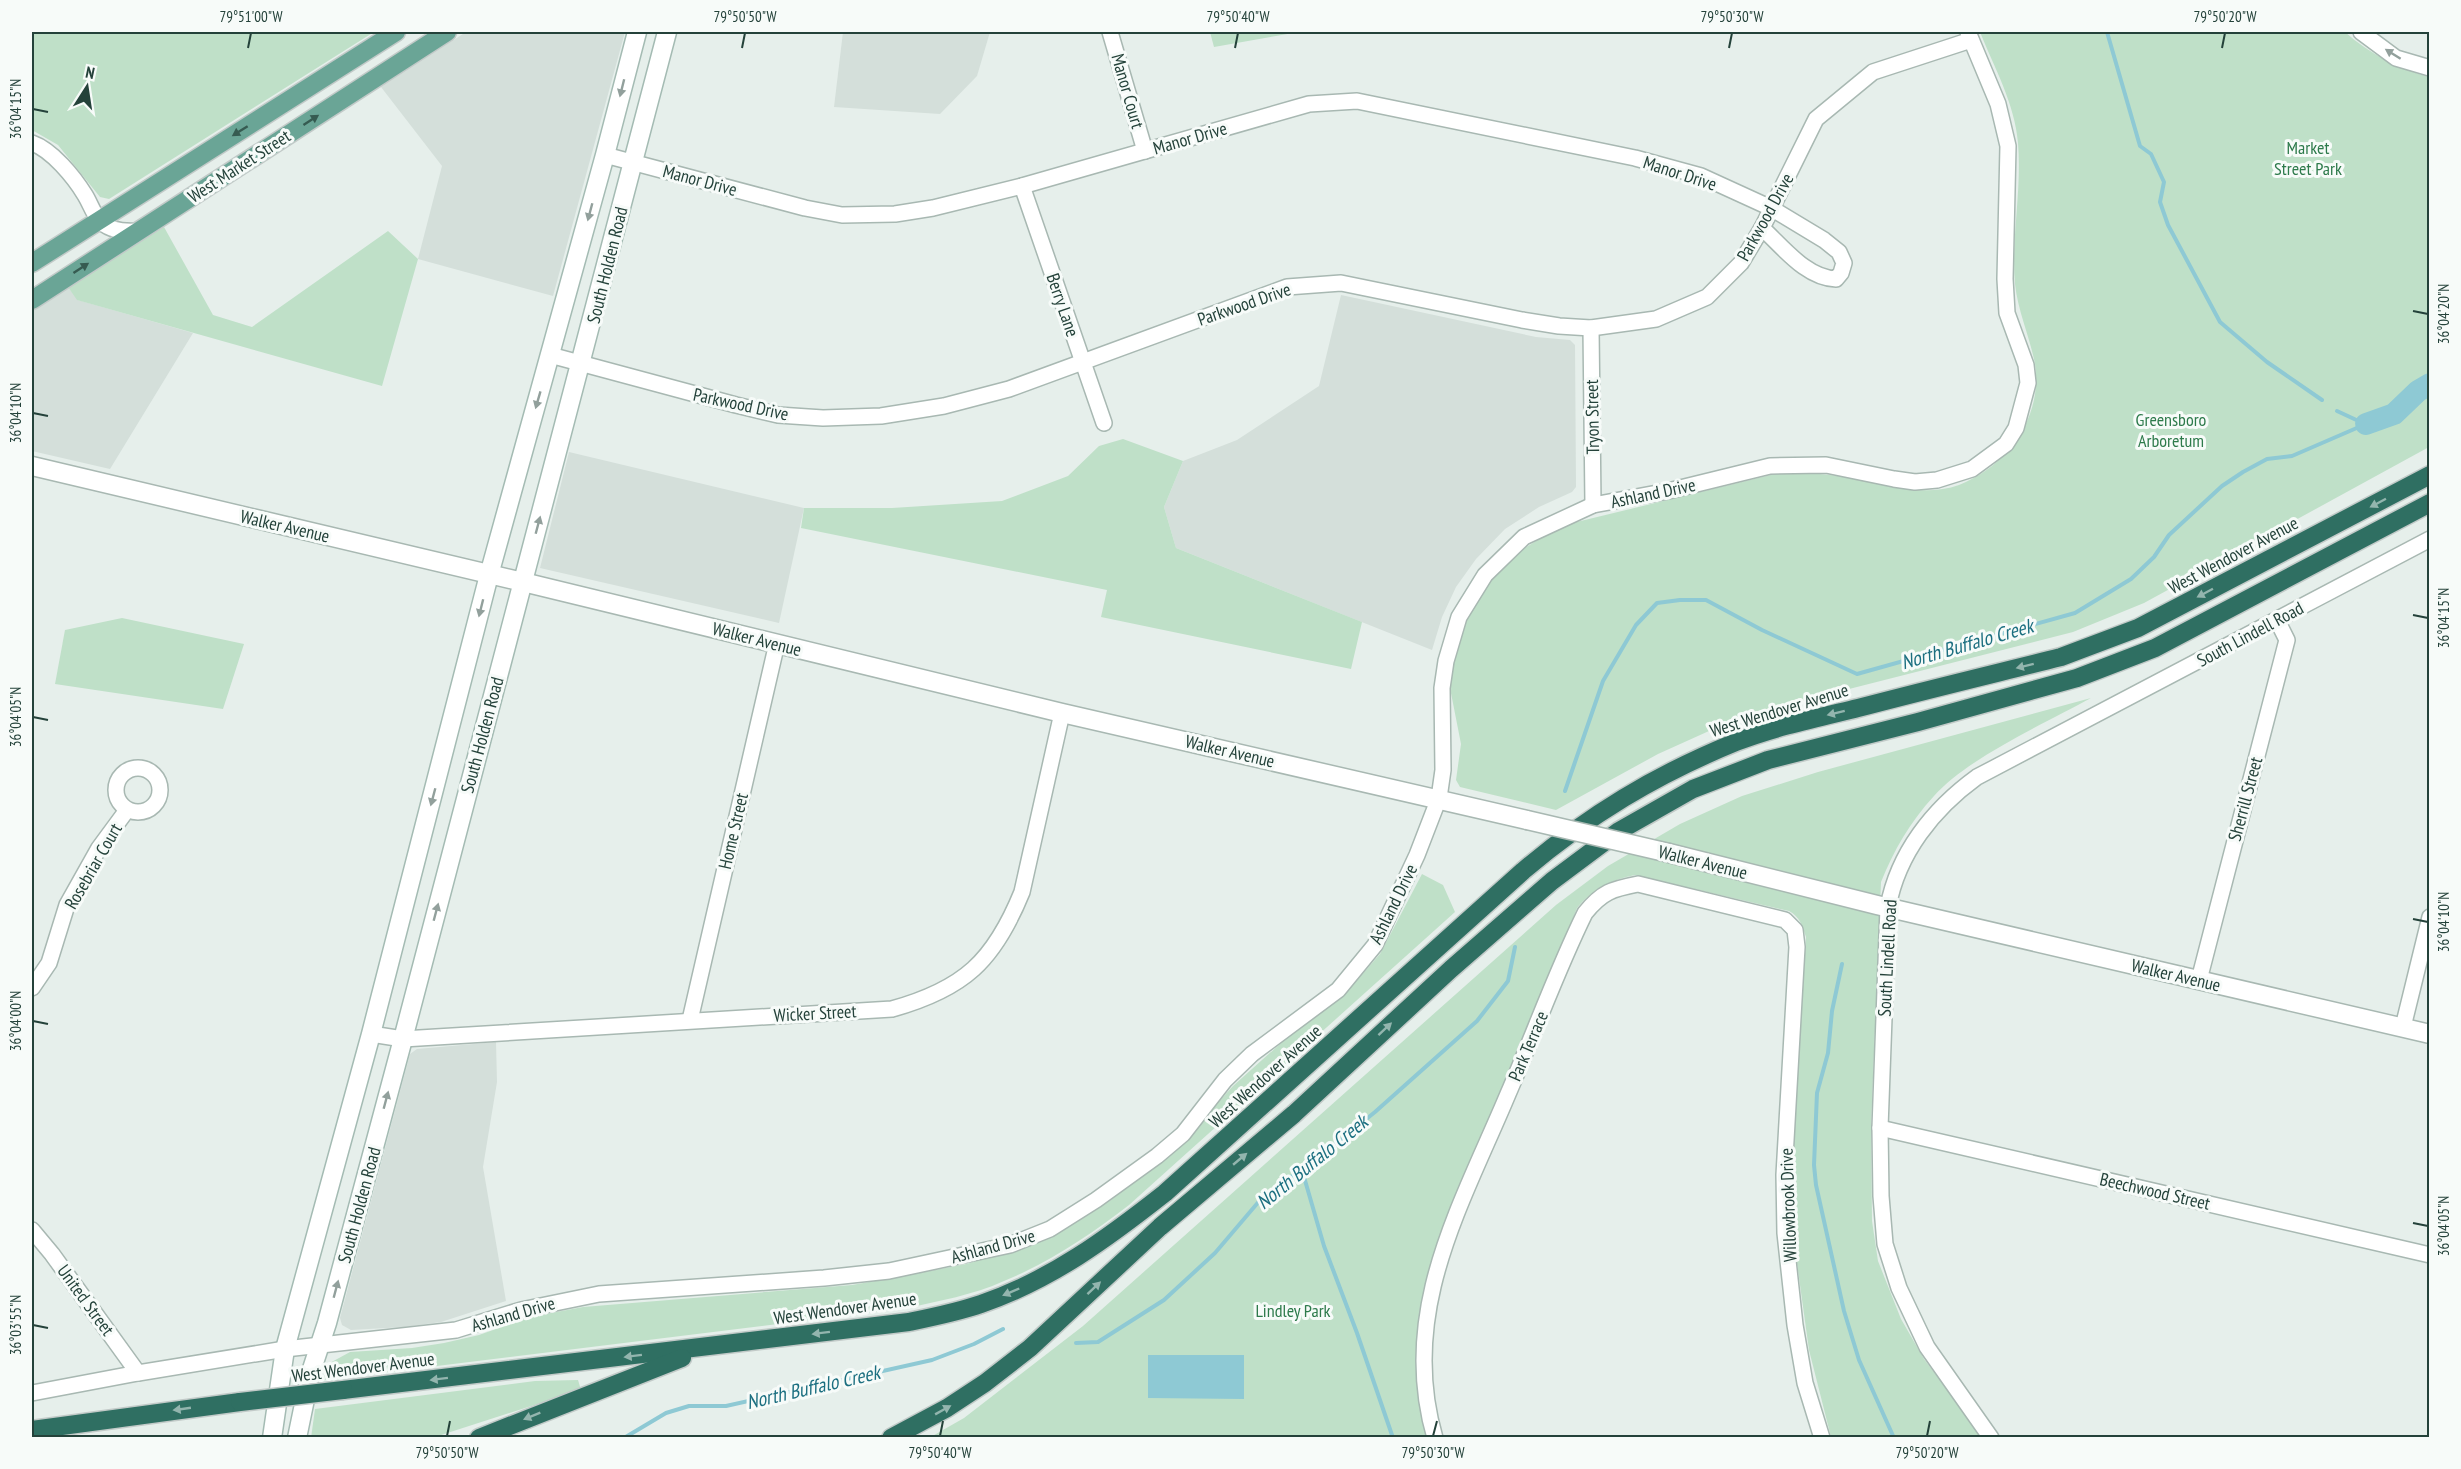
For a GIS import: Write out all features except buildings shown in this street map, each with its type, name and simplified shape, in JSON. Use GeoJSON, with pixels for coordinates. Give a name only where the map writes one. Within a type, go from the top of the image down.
{"type":"FeatureCollection","features":[{"type":"Feature","properties":{"kind":"highway","name":"West Wendover Avenue"},"geometry":{"type":"LineString","coordinates":[[32,1430],[240,1402],[712,1347],[931,1317],[979,1305],[1040,1279],[1075,1260],[1112,1235],[1165,1193],[1532,864],[1565,836],[1626,794],[1739,741],[1792,725],[2061,657],[2100,644],[2138,628],[2430,475]]}},
{"type":"Feature","properties":{"kind":"highway"},"geometry":{"type":"LineString","coordinates":[[891,1437],[946,1408],[985,1383],[1030,1348],[1160,1227],[1294,1114],[1451,969],[1552,881],[1586,854],[1658,807],[1693,789],[1768,760],[1918,722],[2117,665],[2155,648],[2430,503]]}},
{"type":"Feature","properties":{"kind":"highway"},"geometry":{"type":"LineString","coordinates":[[479,1437],[604,1386],[712,1347]]}},
{"type":"Feature","properties":{"kind":"main road","name":"West Market Street"},"geometry":{"type":"LineString","coordinates":[[32,263],[396,32]]}},
{"type":"Feature","properties":{"kind":"main road","name":"West Market Street"},"geometry":{"type":"LineString","coordinates":[[32,300],[447,32]]}},
{"type":"Feature","properties":{"kind":"main road","name":"South Holden Road"},"geometry":{"type":"LineString","coordinates":[[272,1437],[285,1349],[371,1034],[489,574],[637,32]]}},
{"type":"Feature","properties":{"kind":"main road","name":"South Holden Road"},"geometry":{"type":"LineString","coordinates":[[297,1437],[310,1375],[321,1345],[403,1039],[667,32]]}},
{"type":"Feature","properties":{"kind":"main road","name":"Walker Avenue"},"geometry":{"type":"LineString","coordinates":[[32,466],[1062,713],[1439,798],[1888,907],[2430,1034]]}},
{"type":"Feature","properties":{"kind":"street","name":"Manor Court"},"geometry":{"type":"LineString","coordinates":[[1110,32],[1145,151]]}},
{"type":"Feature","properties":{"kind":"street"},"geometry":{"type":"LineString","coordinates":[[2361,32],[2396,58],[2430,68]]}},
{"type":"Feature","properties":{"kind":"street","name":"Parkwood Drive"},"geometry":{"type":"LineString","coordinates":[[550,354],[778,415],[824,418],[881,416],[944,406],[1009,389],[1287,287],[1341,283],[1522,320],[1591,328],[1656,319],[1707,297],[1741,263],[1762,228],[1816,119],[1873,72],[1970,36]]}},
{"type":"Feature","properties":{"kind":"street","name":"Ashland Drive"},"geometry":{"type":"LineString","coordinates":[[32,1393],[285,1349],[456,1330],[530,1307],[599,1294],[824,1278],[889,1271],[1010,1245],[1050,1229],[1096,1200],[1157,1156],[1183,1134],[1225,1080],[1252,1054],[1338,990],[1375,945],[1417,855],[1439,798],[1443,770],[1442,688],[1446,661],[1459,617],[1485,575],[1524,537],[1593,505],[1668,491],[1778,465],[1826,465],[1915,482],[1937,480],[1972,469],[2006,444],[2016,428],[2028,383],[2026,365],[2007,313],[2005,279],[2008,146],[1998,104],[1970,36]]}},
{"type":"Feature","properties":{"kind":"street","name":"Manor Drive"},"geometry":{"type":"LineString","coordinates":[[605,155],[805,208],[842,215],[895,214],[933,208],[1022,186],[1309,104],[1357,101],[1635,158],[1701,176],[1772,208],[1824,240],[1839,252],[1844,263],[1841,273],[1836,279],[1825,279],[1809,271],[1762,228]]}},
{"type":"Feature","properties":{"kind":"street"},"geometry":{"type":"LineString","coordinates":[[32,143],[66,168],[99,220],[112,229],[127,232],[138,231]]}},
{"type":"Feature","properties":{"kind":"street","name":"Berry Lane"},"geometry":{"type":"LineString","coordinates":[[1022,186],[1104,423]]}},
{"type":"Feature","properties":{"kind":"street","name":"Tryon Street"},"geometry":{"type":"LineString","coordinates":[[1591,328],[1593,505]]}},
{"type":"Feature","properties":{"kind":"street","name":"South Lindell Road"},"geometry":{"type":"LineString","coordinates":[[1991,1437],[1927,1347],[1899,1288],[1885,1244],[1881,1196],[1880,1128],[1888,907],[1891,889],[1902,859],[1953,794],[1969,783],[2430,539]]}},
{"type":"Feature","properties":{"kind":"street","name":"Sherrill Street"},"geometry":{"type":"LineString","coordinates":[[2199,980],[2287,640],[2277,620]]}},
{"type":"Feature","properties":{"kind":"street","name":"Home Street"},"geometry":{"type":"LineString","coordinates":[[690,1020],[777,643]]}},
{"type":"Feature","properties":{"kind":"street","name":"Wicker Street"},"geometry":{"type":"LineString","coordinates":[[371,1034],[403,1039],[892,1009],[919,1001],[962,979],[1000,940],[1022,892],[1062,713]]}},
{"type":"Feature","properties":{"kind":"street","name":"Rosebriar Court"},"geometry":{"type":"LineString","coordinates":[[32,988],[49,963],[67,905],[99,848],[127,810]]}},
{"type":"Feature","properties":{"kind":"street","name":"Park Terrace"},"geometry":{"type":"LineString","coordinates":[[1435,1437],[1427,1412],[1424,1377],[1425,1329],[1438,1260],[1585,914],[1597,899],[1614,889],[1638,884],[1785,920],[1795,930],[1796,969]]}},
{"type":"Feature","properties":{"kind":"street"},"geometry":{"type":"LineString","coordinates":[[2403,1027],[2430,917]]}},
{"type":"Feature","properties":{"kind":"street","name":"Willowbrook Drive"},"geometry":{"type":"LineString","coordinates":[[1796,969],[1784,1175],[1785,1233],[1795,1325],[1805,1383],[1822,1437]]}},
{"type":"Feature","properties":{"kind":"street","name":"Beechwood Street"},"geometry":{"type":"LineString","coordinates":[[1880,1128],[2430,1255]]}},
{"type":"Feature","properties":{"kind":"street","name":"United Street"},"geometry":{"type":"LineString","coordinates":[[32,1230],[138,1373]]}},
{"type":"Feature","properties":{"kind":"shaded area"},"geometry":{"type":"Polygon","coordinates":[[[466,32],[625,32],[553,296],[418,259],[442,166],[381,87],[466,32]]]}},
{"type":"Feature","properties":{"kind":"shaded area"},"geometry":{"type":"Polygon","coordinates":[[[843,32],[990,32],[977,76],[940,114],[834,107],[843,32]]]}},
{"type":"Feature","properties":{"kind":"shaded area"},"geometry":{"type":"Polygon","coordinates":[[[68,287],[78,300],[193,333],[110,469],[32,451],[32,308],[68,287]]]}},
{"type":"Feature","properties":{"kind":"shaded area"},"geometry":{"type":"Polygon","coordinates":[[[1341,295],[1536,337],[1570,340],[1575,345],[1576,487],[1572,492],[1539,507],[1505,529],[1476,559],[1456,587],[1442,617],[1432,650],[1176,548],[1164,507],[1183,461],[1237,440],[1319,386],[1341,295]]]}},
{"type":"Feature","properties":{"kind":"shaded area"},"geometry":{"type":"Polygon","coordinates":[[[569,452],[804,508],[779,623],[540,568],[569,452]]]}},
{"type":"Feature","properties":{"kind":"shaded area"},"geometry":{"type":"Polygon","coordinates":[[[496,1042],[497,1082],[483,1167],[506,1301],[441,1322],[351,1330],[342,1325],[340,1318],[410,1054],[417,1049],[496,1042]]]}},
{"type":"Feature","properties":{"kind":"green space"},"geometry":{"type":"Polygon","coordinates":[[[32,32],[374,32],[109,199],[100,197],[58,145],[32,130],[32,32]]]}},
{"type":"Feature","properties":{"kind":"green space"},"geometry":{"type":"Polygon","coordinates":[[[1210,32],[1299,32],[1214,47],[1210,32]]]}},
{"type":"Feature","properties":{"kind":"green space","name":"Greensboro Arboretum"},"geometry":{"type":"Polygon","coordinates":[[[1980,32],[2345,32],[2384,59],[2429,77],[2429,447],[2144,603],[2073,632],[1794,703],[1729,722],[1658,754],[1556,810],[1460,787],[1456,780],[1461,744],[1450,688],[1453,662],[1467,615],[1473,603],[1491,580],[1523,549],[1560,526],[1783,472],[1846,477],[1917,490],[1945,489],[1977,477],[1993,466],[2018,437],[2027,421],[2036,384],[2035,364],[2015,284],[2018,143],[2013,114],[1980,32]]]}},
{"type":"Feature","properties":{"kind":"green space"},"geometry":{"type":"Polygon","coordinates":[[[164,227],[213,315],[252,327],[388,231],[418,259],[382,386],[77,300],[68,287],[164,227]]]}},
{"type":"Feature","properties":{"kind":"green space"},"geometry":{"type":"Polygon","coordinates":[[[1123,439],[1183,461],[1164,507],[1176,548],[1362,622],[1351,669],[1101,617],[1107,590],[801,528],[804,508],[892,508],[1002,501],[1068,476],[1099,446],[1123,439]]]}},
{"type":"Feature","properties":{"kind":"green space"},"geometry":{"type":"Polygon","coordinates":[[[122,618],[244,644],[223,709],[55,684],[65,630],[122,618]]]}},
{"type":"Feature","properties":{"kind":"green space","name":"Lindley Park"},"geometry":{"type":"Polygon","coordinates":[[[2091,698],[2008,742],[1949,782],[1925,806],[1910,826],[1881,882],[1871,1126],[1872,1221],[1878,1261],[1901,1319],[1924,1359],[1983,1437],[1831,1437],[1809,1350],[1796,1256],[1791,1191],[1806,937],[1798,919],[1789,911],[1635,875],[1603,886],[1577,908],[1526,1040],[1444,1224],[1427,1278],[1420,1326],[1428,1437],[929,1438],[964,1418],[1083,1326],[1556,905],[1608,866],[1680,824],[1742,796],[1818,772],[2091,698]]]}},
{"type":"Feature","properties":{"kind":"green space"},"geometry":{"type":"Polygon","coordinates":[[[1422,874],[1443,885],[1455,912],[1129,1205],[1069,1247],[1021,1274],[968,1294],[907,1308],[323,1380],[328,1364],[350,1352],[412,1348],[444,1343],[479,1335],[530,1317],[583,1307],[852,1285],[966,1264],[1022,1248],[1062,1231],[1111,1200],[1184,1140],[1233,1086],[1309,1018],[1351,987],[1380,954],[1422,874]]]}},
{"type":"Feature","properties":{"kind":"green space"},"geometry":{"type":"Polygon","coordinates":[[[578,1380],[581,1390],[435,1437],[311,1438],[315,1409],[535,1381],[578,1380]]]}},
{"type":"Feature","properties":{"kind":"water"},"geometry":{"type":"Polygon","coordinates":[[[1148,1355],[1244,1355],[1244,1399],[1148,1398],[1148,1355]]]}},
{"type":"Feature","properties":{"kind":"waterway"},"geometry":{"type":"LineString","coordinates":[[2107,32],[2140,146],[2151,154],[2164,182],[2160,202],[2168,225],[2220,322],[2267,362],[2322,400]]}},
{"type":"Feature","properties":{"kind":"waterway","name":"North Buffalo Creek"},"geometry":{"type":"LineString","coordinates":[[2366,424],[2394,414],[2418,391],[2430,384]]}},
{"type":"Feature","properties":{"kind":"waterway"},"geometry":{"type":"LineString","coordinates":[[2337,411],[2365,424]]}},
{"type":"Feature","properties":{"kind":"waterway","name":"North Buffalo Creek"},"geometry":{"type":"LineString","coordinates":[[1565,791],[1603,681],[1636,625],[1657,603],[1706,600],[1762,630],[1857,674],[2075,613],[2131,579],[2154,557],[2169,535],[2222,486],[2243,472],[2267,459],[2292,456],[2366,424]]}},
{"type":"Feature","properties":{"kind":"waterway","name":"North Buffalo Creek"},"geometry":{"type":"LineString","coordinates":[[1076,1343],[1098,1342],[1164,1300],[1215,1253],[1261,1199],[1375,1112],[1477,1021],[1508,981],[1515,947]]}},
{"type":"Feature","properties":{"kind":"waterway"},"geometry":{"type":"LineString","coordinates":[[1842,964],[1832,1011],[1828,1053],[1817,1093],[1814,1165],[1816,1185],[1844,1311],[1859,1360],[1894,1438]]}},
{"type":"Feature","properties":{"kind":"waterway"},"geometry":{"type":"LineString","coordinates":[[1302,1170],[1324,1246],[1393,1438]]}},
{"type":"Feature","properties":{"kind":"waterway","name":"North Buffalo Creek"},"geometry":{"type":"LineString","coordinates":[[624,1438],[666,1413],[689,1406],[726,1406],[932,1360],[974,1344],[1003,1329]]}},
{"type":"Feature","properties":{"kind":"park label","name":"Market Street Park"},"geometry":{"type":"Point","coordinates":[2308,157]}}]}
